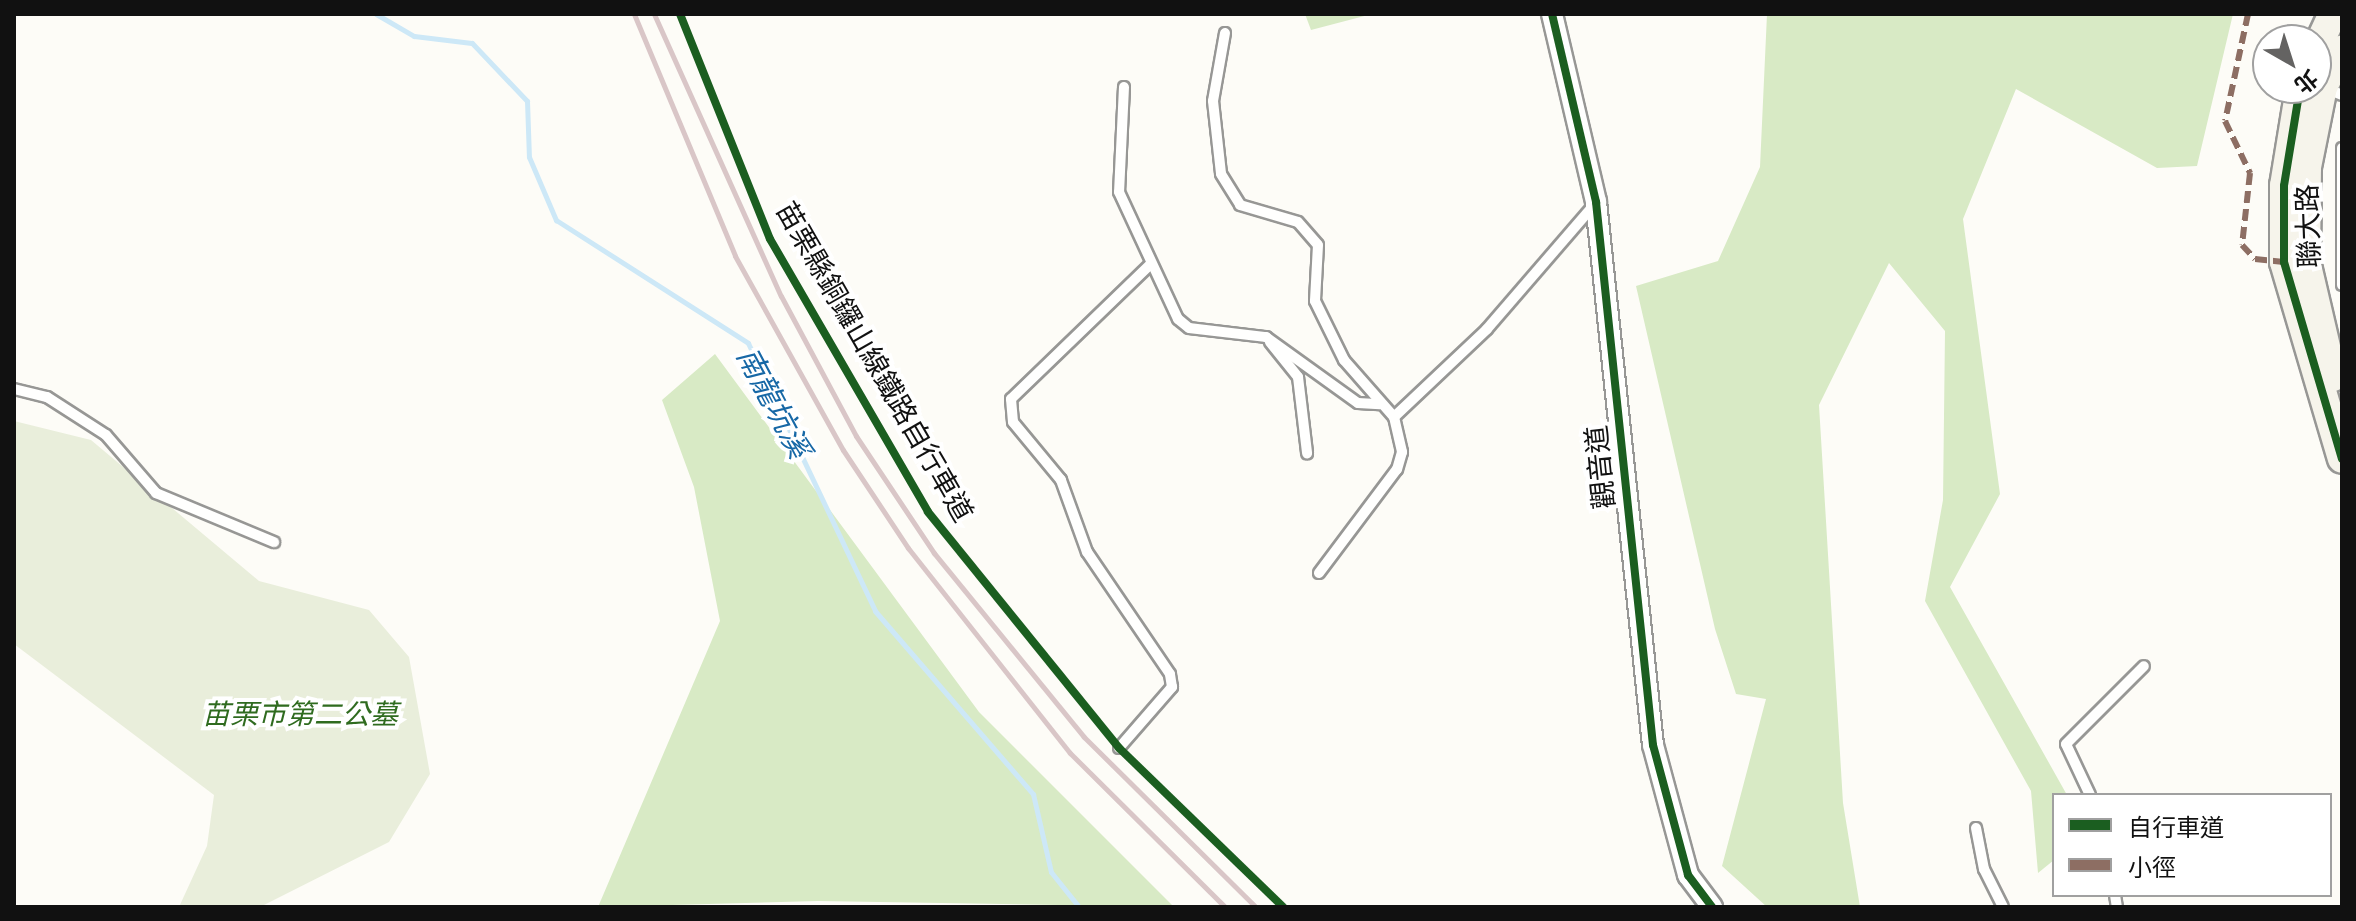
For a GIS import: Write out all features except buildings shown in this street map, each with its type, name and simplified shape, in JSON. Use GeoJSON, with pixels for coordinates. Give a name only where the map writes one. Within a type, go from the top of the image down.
{"type":"FeatureCollection","features":[{"type":"Feature","properties":{"kind":"street","name":"觀音道"},"geometry":{"type":"LineString","coordinates":[[1552,14],[1596,202],[1653,745],[1688,875],[1712,907]]}},
{"type":"Feature","properties":{"kind":"street","name":"聯大路"},"geometry":{"type":"LineString","coordinates":[[2332,68],[2342,50]]}},
{"type":"Feature","properties":{"kind":"street","name":"聯大路"},"geometry":{"type":"LineString","coordinates":[[2318,104],[2295,262],[2342,459]]}},
{"type":"Feature","properties":{"kind":"street","name":"聯大路"},"geometry":{"type":"LineString","coordinates":[[2295,262],[2342,404]]}},
{"type":"Feature","properties":{"kind":"lane"},"geometry":{"type":"LineString","coordinates":[[1225,33],[1213,101],[1221,174],[1240,205],[1298,222],[1318,245],[1315,301],[1344,360],[1394,417],[1397,469],[1319,573]]}},
{"type":"Feature","properties":{"kind":"lane"},"geometry":{"type":"LineString","coordinates":[[1124,87],[1119,192],[1150,265],[1189,328],[1266,337],[1358,403],[1380,404]]}},
{"type":"Feature","properties":{"kind":"lane"},"geometry":{"type":"LineString","coordinates":[[2341,278],[2342,148]]}},
{"type":"Feature","properties":{"kind":"lane"},"geometry":{"type":"LineString","coordinates":[[1394,417],[1487,329],[1596,202]]}},
{"type":"Feature","properties":{"kind":"lane"},"geometry":{"type":"LineString","coordinates":[[1119,748],[1172,687],[1170,674],[1087,552],[1061,480],[1013,422],[1011,399],[1150,265]]}},
{"type":"Feature","properties":{"kind":"lane"},"geometry":{"type":"LineString","coordinates":[[1266,337],[1298,377],[1307,453]]}},
{"type":"Feature","properties":{"kind":"lane"},"geometry":{"type":"LineString","coordinates":[[14,389],[47,397],[106,435],[156,493],[274,542]]}},
{"type":"Feature","properties":{"kind":"lane"},"geometry":{"type":"LineString","coordinates":[[2089,793],[2066,744],[2144,666]]}},
{"type":"Feature","properties":{"kind":"lane"},"geometry":{"type":"LineString","coordinates":[[1976,828],[1984,869],[2003,907]]}},
{"type":"Feature","properties":{"kind":"green space"},"geometry":{"type":"Polygon","coordinates":[[[1305,14],[1372,14],[1311,30],[1305,14]]]}},
{"type":"Feature","properties":{"kind":"green space"},"geometry":{"type":"Polygon","coordinates":[[[1767,14],[2233,14],[2197,166],[2157,168],[2016,89],[1963,219],[2000,494],[1950,587],[2066,793],[2052,793],[2052,862],[2038,873],[2031,791],[1925,601],[1943,500],[1945,331],[1889,263],[1819,405],[1843,803],[1860,907],[1767,907],[1722,866],[1766,699],[1736,694],[1715,629],[1636,286],[1718,261],[1760,167],[1767,14]]]}},
{"type":"Feature","properties":{"kind":"green space"},"geometry":{"type":"Polygon","coordinates":[[[715,354],[979,712],[1174,907],[818,901],[598,907],[720,621],[694,487],[662,400],[715,354]]]}},
{"type":"Feature","properties":{"kind":"green space","name":"苗栗市第二公墓"},"geometry":{"type":"Polygon","coordinates":[[[14,421],[91,440],[259,581],[369,610],[409,657],[430,774],[389,842],[260,907],[179,907],[207,846],[214,795],[14,644],[14,421]]]}},
{"type":"Feature","properties":{"kind":"waterway","name":"南龍坑溪"},"geometry":{"type":"LineString","coordinates":[[376,14],[414,36],[472,43],[527,101],[529,157],[556,220],[748,343],[875,611],[1033,794],[1051,872],[1079,907]]}},
{"type":"Feature","properties":{"kind":"railway"},"geometry":{"type":"LineString","coordinates":[[634,14],[735,256],[843,450],[908,548],[1070,753],[1225,907]]}},
{"type":"Feature","properties":{"kind":"railway"},"geometry":{"type":"LineString","coordinates":[[654,14],[781,296],[856,436],[934,553],[1084,737],[1256,907]]}},
{"type":"Feature","properties":{"kind":"marked path"},"geometry":{"type":"LineString","coordinates":[[2248,14],[2225,121],[2250,173],[2242,245],[2255,259],[2284,262]]}},
{"type":"Feature","properties":{"kind":"cycle path","name":"苗栗縣銅鑼山線鐵路自行車道"},"geometry":{"type":"LineString","coordinates":[[680,14],[770,239],[928,512],[1119,748],[1283,907]]}},
{"type":"Feature","properties":{"kind":"cycle path"},"geometry":{"type":"LineString","coordinates":[[1552,14],[1596,202],[1653,745],[1688,875],[1712,907]]}},
{"type":"Feature","properties":{"kind":"cycle path"},"geometry":{"type":"LineString","coordinates":[[2297,104],[2284,186],[2284,262],[2342,459]]}}]}
